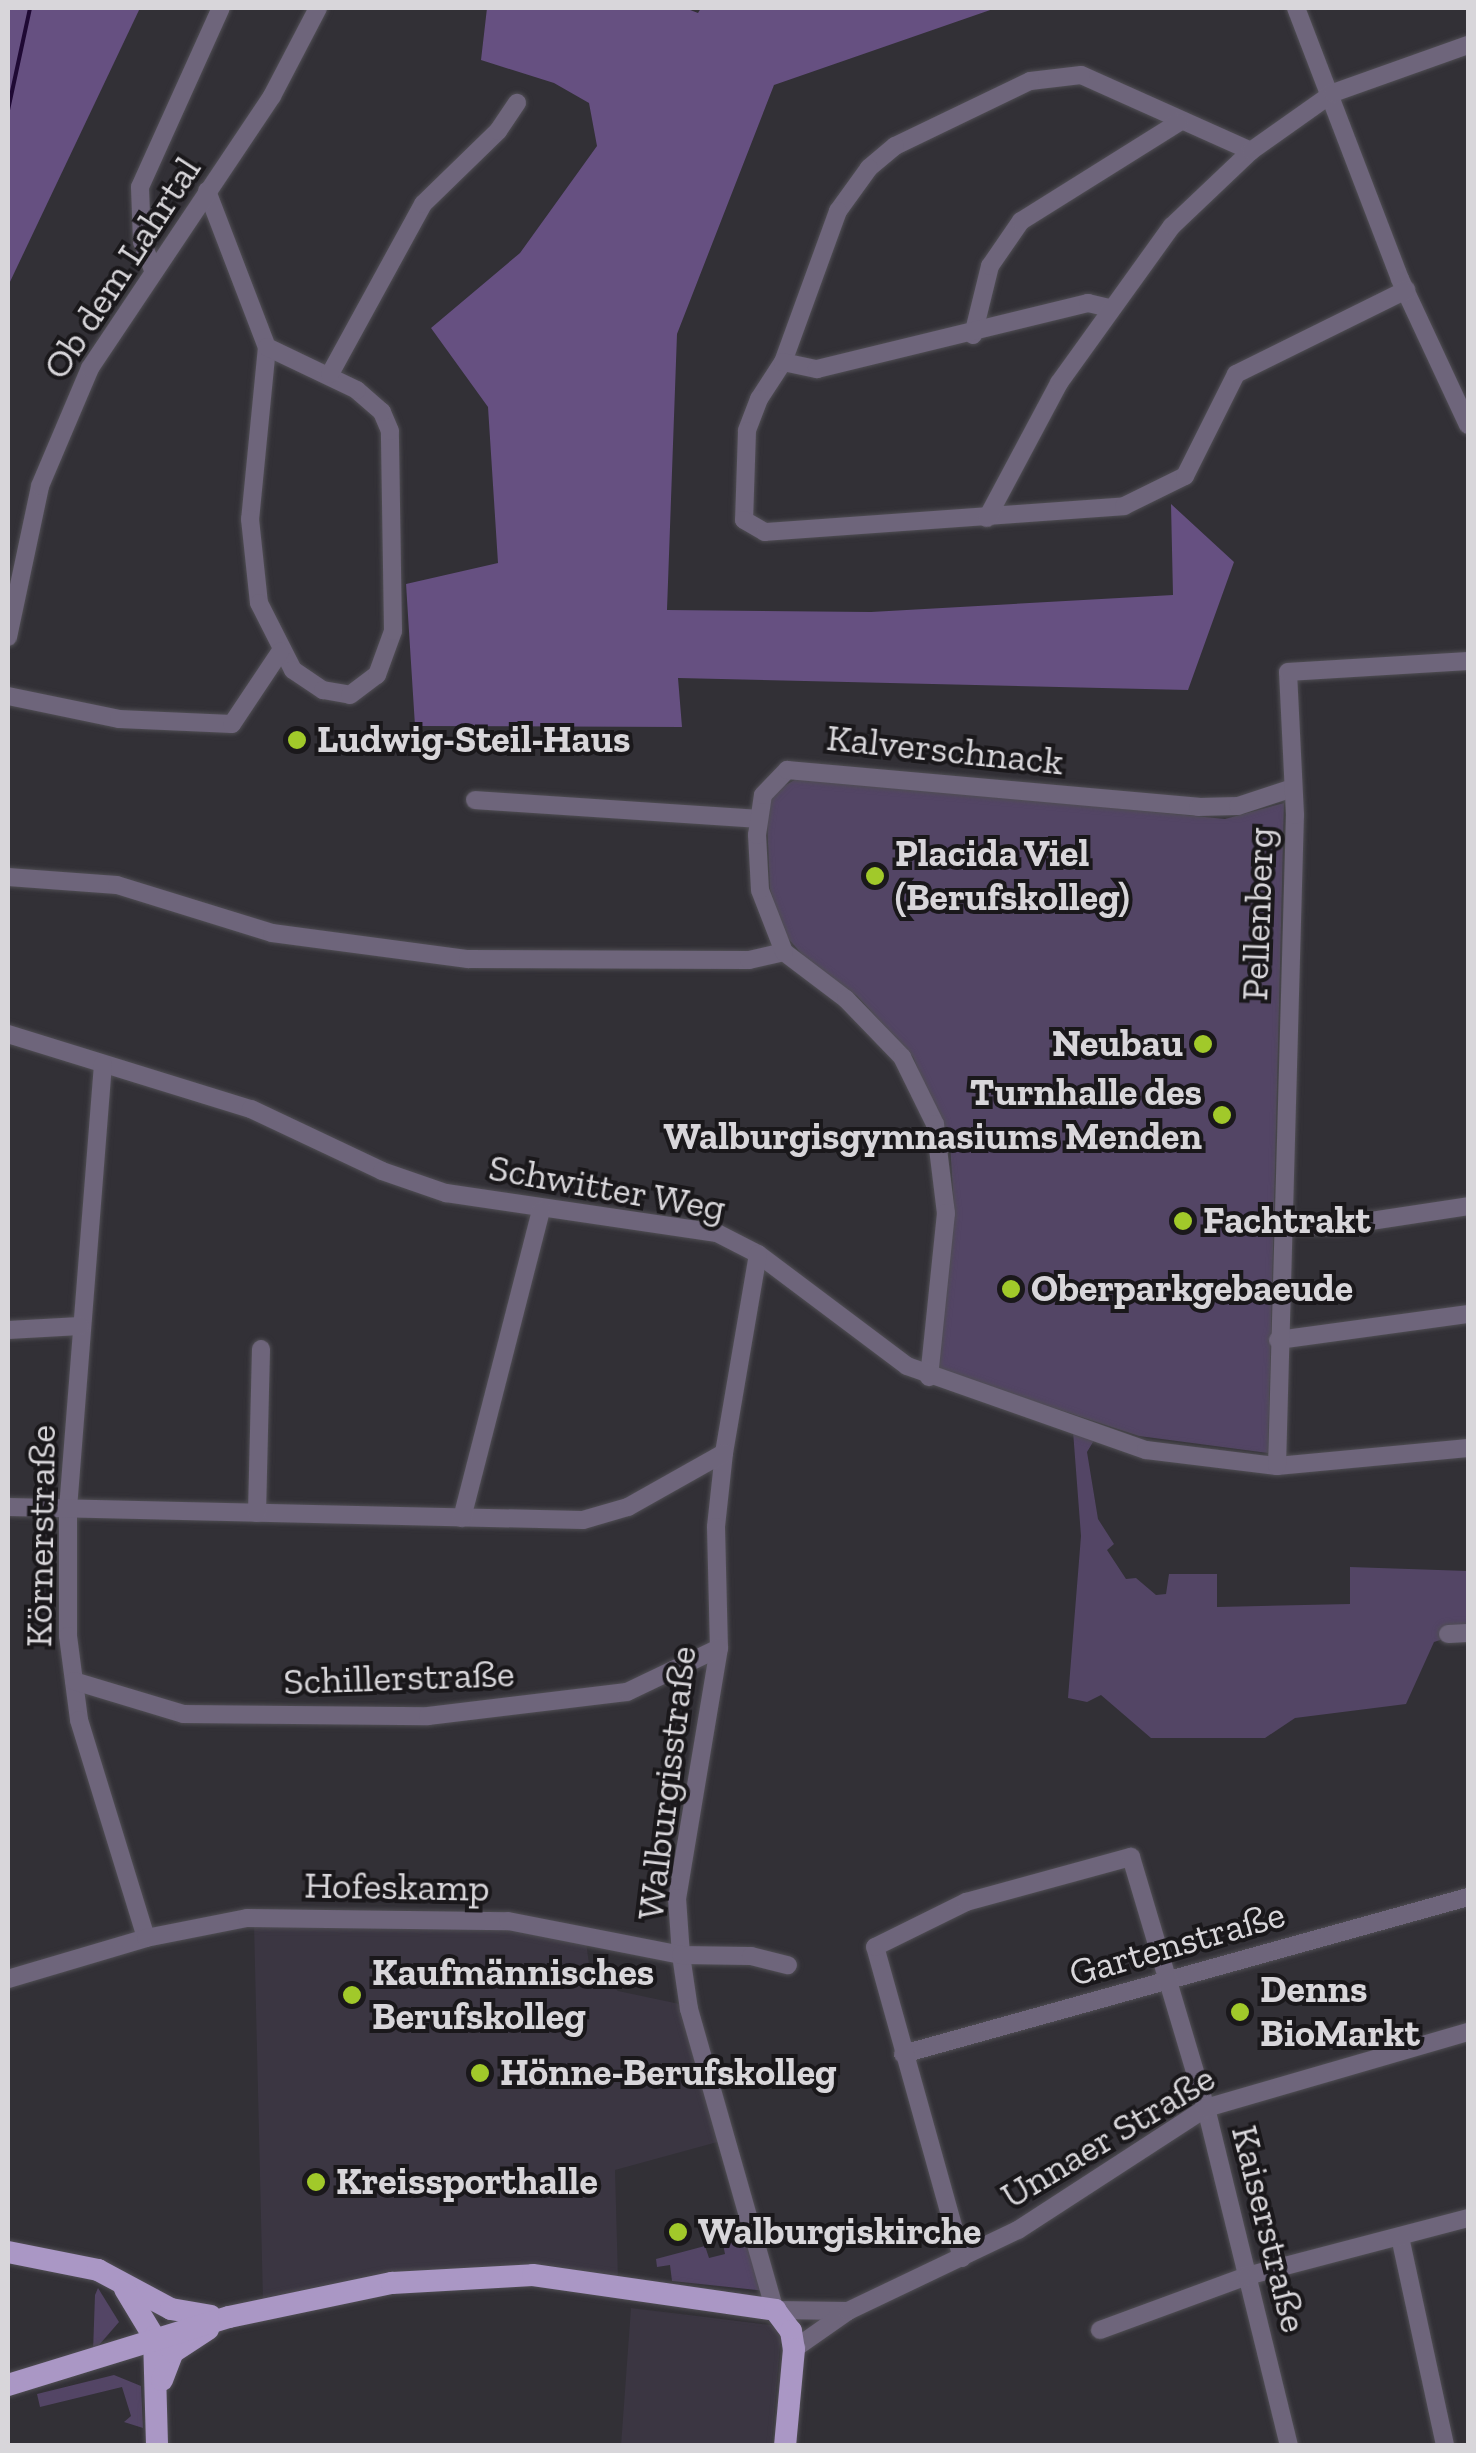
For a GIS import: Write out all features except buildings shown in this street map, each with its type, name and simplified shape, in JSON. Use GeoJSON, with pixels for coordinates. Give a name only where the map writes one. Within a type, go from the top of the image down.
{"type":"FeatureCollection","features":[{"type":"Feature","properties":{"kind":"main road"},"geometry":{"type":"LineString","coordinates":[[8,2252],[117,2278],[172,2309],[228,2317]]}},
{"type":"Feature","properties":{"kind":"main road"},"geometry":{"type":"LineString","coordinates":[[8,2385],[228,2317],[392,2283],[534,2275],[775,2310],[791,2332],[794,2349],[785,2446]]}},
{"type":"Feature","properties":{"kind":"main road"},"geometry":{"type":"LineString","coordinates":[[117,2278],[154,2337],[157,2446]]}},
{"type":"Feature","properties":{"kind":"main road"},"geometry":{"type":"LineString","coordinates":[[111,2354],[130,2322],[117,2278]]}},
{"type":"Feature","properties":{"kind":"main road"},"geometry":{"type":"LineString","coordinates":[[158,2390],[173,2352],[228,2317]]}},
{"type":"Feature","properties":{"kind":"main road"},"geometry":{"type":"LineString","coordinates":[[111,2354],[142,2368],[158,2390]]}},
{"type":"Feature","properties":{"kind":"street"},"geometry":{"type":"LineString","coordinates":[[152,270],[142,242],[140,187],[220,8]]}},
{"type":"Feature","properties":{"kind":"street","name":"Ob dem Lahrtal"},"geometry":{"type":"LineString","coordinates":[[8,638],[25,542],[51,454],[90,368],[272,96],[318,8]]}},
{"type":"Feature","properties":{"kind":"street"},"geometry":{"type":"LineString","coordinates":[[1296,8],[1333,93],[1406,290],[1468,425]]}},
{"type":"Feature","properties":{"kind":"street"},"geometry":{"type":"LineString","coordinates":[[987,518],[1059,383],[1172,226],[1251,151],[1333,93],[1468,45]]}},
{"type":"Feature","properties":{"kind":"street"},"geometry":{"type":"LineString","coordinates":[[1251,151],[1178,122],[1103,79],[1081,75],[1030,81],[895,146],[868,168],[838,211],[783,362],[747,431],[744,520],[766,532],[1124,506],[1185,476],[1236,374],[1406,290]]}},
{"type":"Feature","properties":{"kind":"street"},"geometry":{"type":"LineString","coordinates":[[330,374],[423,204],[498,132],[517,103]]}},
{"type":"Feature","properties":{"kind":"street"},"geometry":{"type":"LineString","coordinates":[[973,335],[990,266],[1022,220],[1178,122]]}},
{"type":"Feature","properties":{"kind":"street"},"geometry":{"type":"LineString","coordinates":[[208,191],[267,347],[249,542],[258,603],[280,652],[322,690],[350,695],[370,685],[386,660],[392,631],[390,431],[377,406],[330,374],[267,347]]}},
{"type":"Feature","properties":{"kind":"street"},"geometry":{"type":"LineString","coordinates":[[783,362],[817,369],[973,335],[1088,303],[1110,308]]}},
{"type":"Feature","properties":{"kind":"street"},"geometry":{"type":"LineString","coordinates":[[8,696],[91,716],[223,725],[238,719],[280,652]]}},
{"type":"Feature","properties":{"kind":"street","name":"Pellenberg"},"geometry":{"type":"LineString","coordinates":[[1277,1466],[1280,1225],[1295,814],[1290,789],[1288,672],[1468,661]]}},
{"type":"Feature","properties":{"kind":"street","name":"Kalverschnack"},"geometry":{"type":"LineString","coordinates":[[758,818],[768,786],[797,768],[1174,806],[1238,806],[1290,789]]}},
{"type":"Feature","properties":{"kind":"street"},"geometry":{"type":"LineString","coordinates":[[475,800],[758,818],[760,890],[784,952],[846,999],[902,1057],[935,1124],[946,1213],[929,1377]]}},
{"type":"Feature","properties":{"kind":"street"},"geometry":{"type":"LineString","coordinates":[[8,877],[118,885],[272,933],[468,959],[749,960],[784,952]]}},
{"type":"Feature","properties":{"kind":"street","name":"Schwitter Weg"},"geometry":{"type":"LineString","coordinates":[[8,1034],[251,1109],[428,1187],[541,1211],[697,1228],[758,1254],[929,1377],[1146,1450],[1277,1466],[1468,1448]]}},
{"type":"Feature","properties":{"kind":"street","name":"Körnerstraße"},"geometry":{"type":"LineString","coordinates":[[103,1064],[68,1508],[74,1681],[78,1720],[146,1938]]}},
{"type":"Feature","properties":{"kind":"street"},"geometry":{"type":"LineString","coordinates":[[1280,1225],[1338,1226],[1468,1206]]}},
{"type":"Feature","properties":{"kind":"street"},"geometry":{"type":"LineString","coordinates":[[462,1518],[541,1211]]}},
{"type":"Feature","properties":{"kind":"street","name":"Walburgisstraße"},"geometry":{"type":"LineString","coordinates":[[758,1254],[724,1453],[716,1527],[720,1648],[677,1898],[689,2009],[775,2310]]}},
{"type":"Feature","properties":{"kind":"street"},"geometry":{"type":"LineString","coordinates":[[1278,1340],[1466,1314]]}},
{"type":"Feature","properties":{"kind":"street"},"geometry":{"type":"LineString","coordinates":[[8,1330],[80,1326]]}},
{"type":"Feature","properties":{"kind":"street"},"geometry":{"type":"LineString","coordinates":[[257,1513],[261,1350]]}},
{"type":"Feature","properties":{"kind":"street"},"geometry":{"type":"LineString","coordinates":[[8,1506],[462,1518],[604,1516],[654,1496],[724,1453]]}},
{"type":"Feature","properties":{"kind":"street"},"geometry":{"type":"LineString","coordinates":[[1448,1634],[1468,1633]]}},
{"type":"Feature","properties":{"kind":"street","name":"Schillerstraße"},"geometry":{"type":"LineString","coordinates":[[74,1681],[183,1714],[428,1716],[627,1692],[720,1648]]}},
{"type":"Feature","properties":{"kind":"street","name":"Kaiserstraße"},"geometry":{"type":"LineString","coordinates":[[903,2054],[874,1953],[900,1931],[966,1902],[1131,1856],[1206,2108],[1289,2446]]}},
{"type":"Feature","properties":{"kind":"street","name":"Gartenstraße"},"geometry":{"type":"LineString","coordinates":[[903,2054],[1468,1897]]}},
{"type":"Feature","properties":{"kind":"street","name":"Hofeskamp"},"geometry":{"type":"LineString","coordinates":[[8,1979],[146,1938],[247,1918],[426,1917],[508,1921],[681,1955],[751,1956],[788,1965]]}},
{"type":"Feature","properties":{"kind":"street","name":"Unnaer Straße"},"geometry":{"type":"LineString","coordinates":[[794,2349],[848,2311],[962,2258],[1073,2197],[1206,2108],[1296,2077],[1468,2032]]}},
{"type":"Feature","properties":{"kind":"street"},"geometry":{"type":"LineString","coordinates":[[903,2054],[962,2258]]}},
{"type":"Feature","properties":{"kind":"street"},"geometry":{"type":"LineString","coordinates":[[1100,2330],[1247,2276],[1468,2218]]}},
{"type":"Feature","properties":{"kind":"street"},"geometry":{"type":"LineString","coordinates":[[1400,2237],[1445,2446]]}},
{"type":"Feature","properties":{"kind":"street","name":"Unnaer Straße"},"geometry":{"type":"LineString","coordinates":[[775,2310],[848,2311]]}},
{"type":"Feature","properties":{"kind":"shaded area"},"geometry":{"type":"Polygon","coordinates":[[[8,8],[140,8],[8,286],[8,8]]]}},
{"type":"Feature","properties":{"kind":"shaded area"},"geometry":{"type":"Polygon","coordinates":[[[487,8],[685,8],[698,13],[701,8],[996,8],[774,85],[677,334],[667,610],[871,612],[1173,595],[1171,504],[1234,562],[1188,690],[678,678],[682,727],[415,726],[406,584],[498,563],[488,407],[431,328],[520,253],[597,146],[589,103],[554,83],[481,60],[487,8]]]}},
{"type":"Feature","properties":{"kind":"shaded area"},"geometry":{"type":"Polygon","coordinates":[[[800,777],[1225,819],[1284,803],[1268,1453],[1139,1436],[938,1370],[954,1207],[950,1145],[913,1057],[857,996],[806,959],[785,935],[770,889],[767,820],[773,792],[800,777]]]}},
{"type":"Feature","properties":{"kind":"shaded area"},"geometry":{"type":"Polygon","coordinates":[[[1073,1431],[1096,1437],[1087,1452],[1098,1519],[1114,1544],[1107,1550],[1126,1579],[1136,1578],[1156,1595],[1166,1594],[1169,1574],[1217,1574],[1217,1607],[1350,1604],[1350,1567],[1468,1571],[1468,1631],[1434,1642],[1406,1704],[1295,1718],[1265,1738],[1151,1738],[1101,1695],[1087,1702],[1068,1698],[1081,1536],[1073,1431]]]}},
{"type":"Feature","properties":{"kind":"shaded area","name":"Hönne-Berufskolleg"},"geometry":{"type":"Polygon","coordinates":[[[254,1924],[509,1928],[586,1942],[589,1964],[618,1991],[684,2005],[721,2141],[615,2170],[618,2279],[263,2302],[254,1924]]]}},
{"type":"Feature","properties":{"kind":"shaded area"},"geometry":{"type":"Polygon","coordinates":[[[750,2232],[766,2291],[672,2281],[670,2265],[657,2267],[656,2259],[705,2246],[709,2258],[725,2254],[723,2244],[750,2232]]]}},
{"type":"Feature","properties":{"kind":"shaded area"},"geometry":{"type":"Polygon","coordinates":[[[98,2288],[119,2322],[93,2352],[95,2295],[98,2288]]]}},
{"type":"Feature","properties":{"kind":"shaded area"},"geometry":{"type":"Polygon","coordinates":[[[631,2308],[771,2325],[781,2334],[771,2445],[621,2446],[631,2308]]]}},
{"type":"Feature","properties":{"kind":"shaded area"},"geometry":{"type":"Polygon","coordinates":[[[114,2375],[141,2386],[143,2428],[124,2422],[131,2416],[122,2387],[40,2407],[37,2394],[114,2375]]]}},
{"type":"Feature","properties":{"kind":"waterway"},"geometry":{"type":"LineString","coordinates":[[8,110],[30,8]]}},
{"type":"Feature","properties":{"kind":"place","name":"Ludwig-Steil-Haus"},"geometry":{"type":"Point","coordinates":[297,740]}},
{"type":"Feature","properties":{"kind":"place","name":"Placida Viel (Berufskolleg)"},"geometry":{"type":"Point","coordinates":[875,876]}},
{"type":"Feature","properties":{"kind":"place","name":"Neubau"},"geometry":{"type":"Point","coordinates":[1203,1044]}},
{"type":"Feature","properties":{"kind":"place","name":"Turnhalle des Walburgisgymnasiums Menden"},"geometry":{"type":"Point","coordinates":[1222,1115]}},
{"type":"Feature","properties":{"kind":"place","name":"Fachtrakt"},"geometry":{"type":"Point","coordinates":[1183,1221]}},
{"type":"Feature","properties":{"kind":"place","name":"Oberparkgebaeude"},"geometry":{"type":"Point","coordinates":[1011,1289]}},
{"type":"Feature","properties":{"kind":"place","name":"Kaufmännisches Berufskolleg"},"geometry":{"type":"Point","coordinates":[352,1995]}},
{"type":"Feature","properties":{"kind":"place","name":"Denns BioMarkt"},"geometry":{"type":"Point","coordinates":[1240,2012]}},
{"type":"Feature","properties":{"kind":"place","name":"Hönne-Berufskolleg"},"geometry":{"type":"Point","coordinates":[480,2073]}},
{"type":"Feature","properties":{"kind":"place","name":"Kreissporthalle"},"geometry":{"type":"Point","coordinates":[316,2182]}},
{"type":"Feature","properties":{"kind":"place","name":"Walburgiskirche"},"geometry":{"type":"Point","coordinates":[678,2232]}}]}
